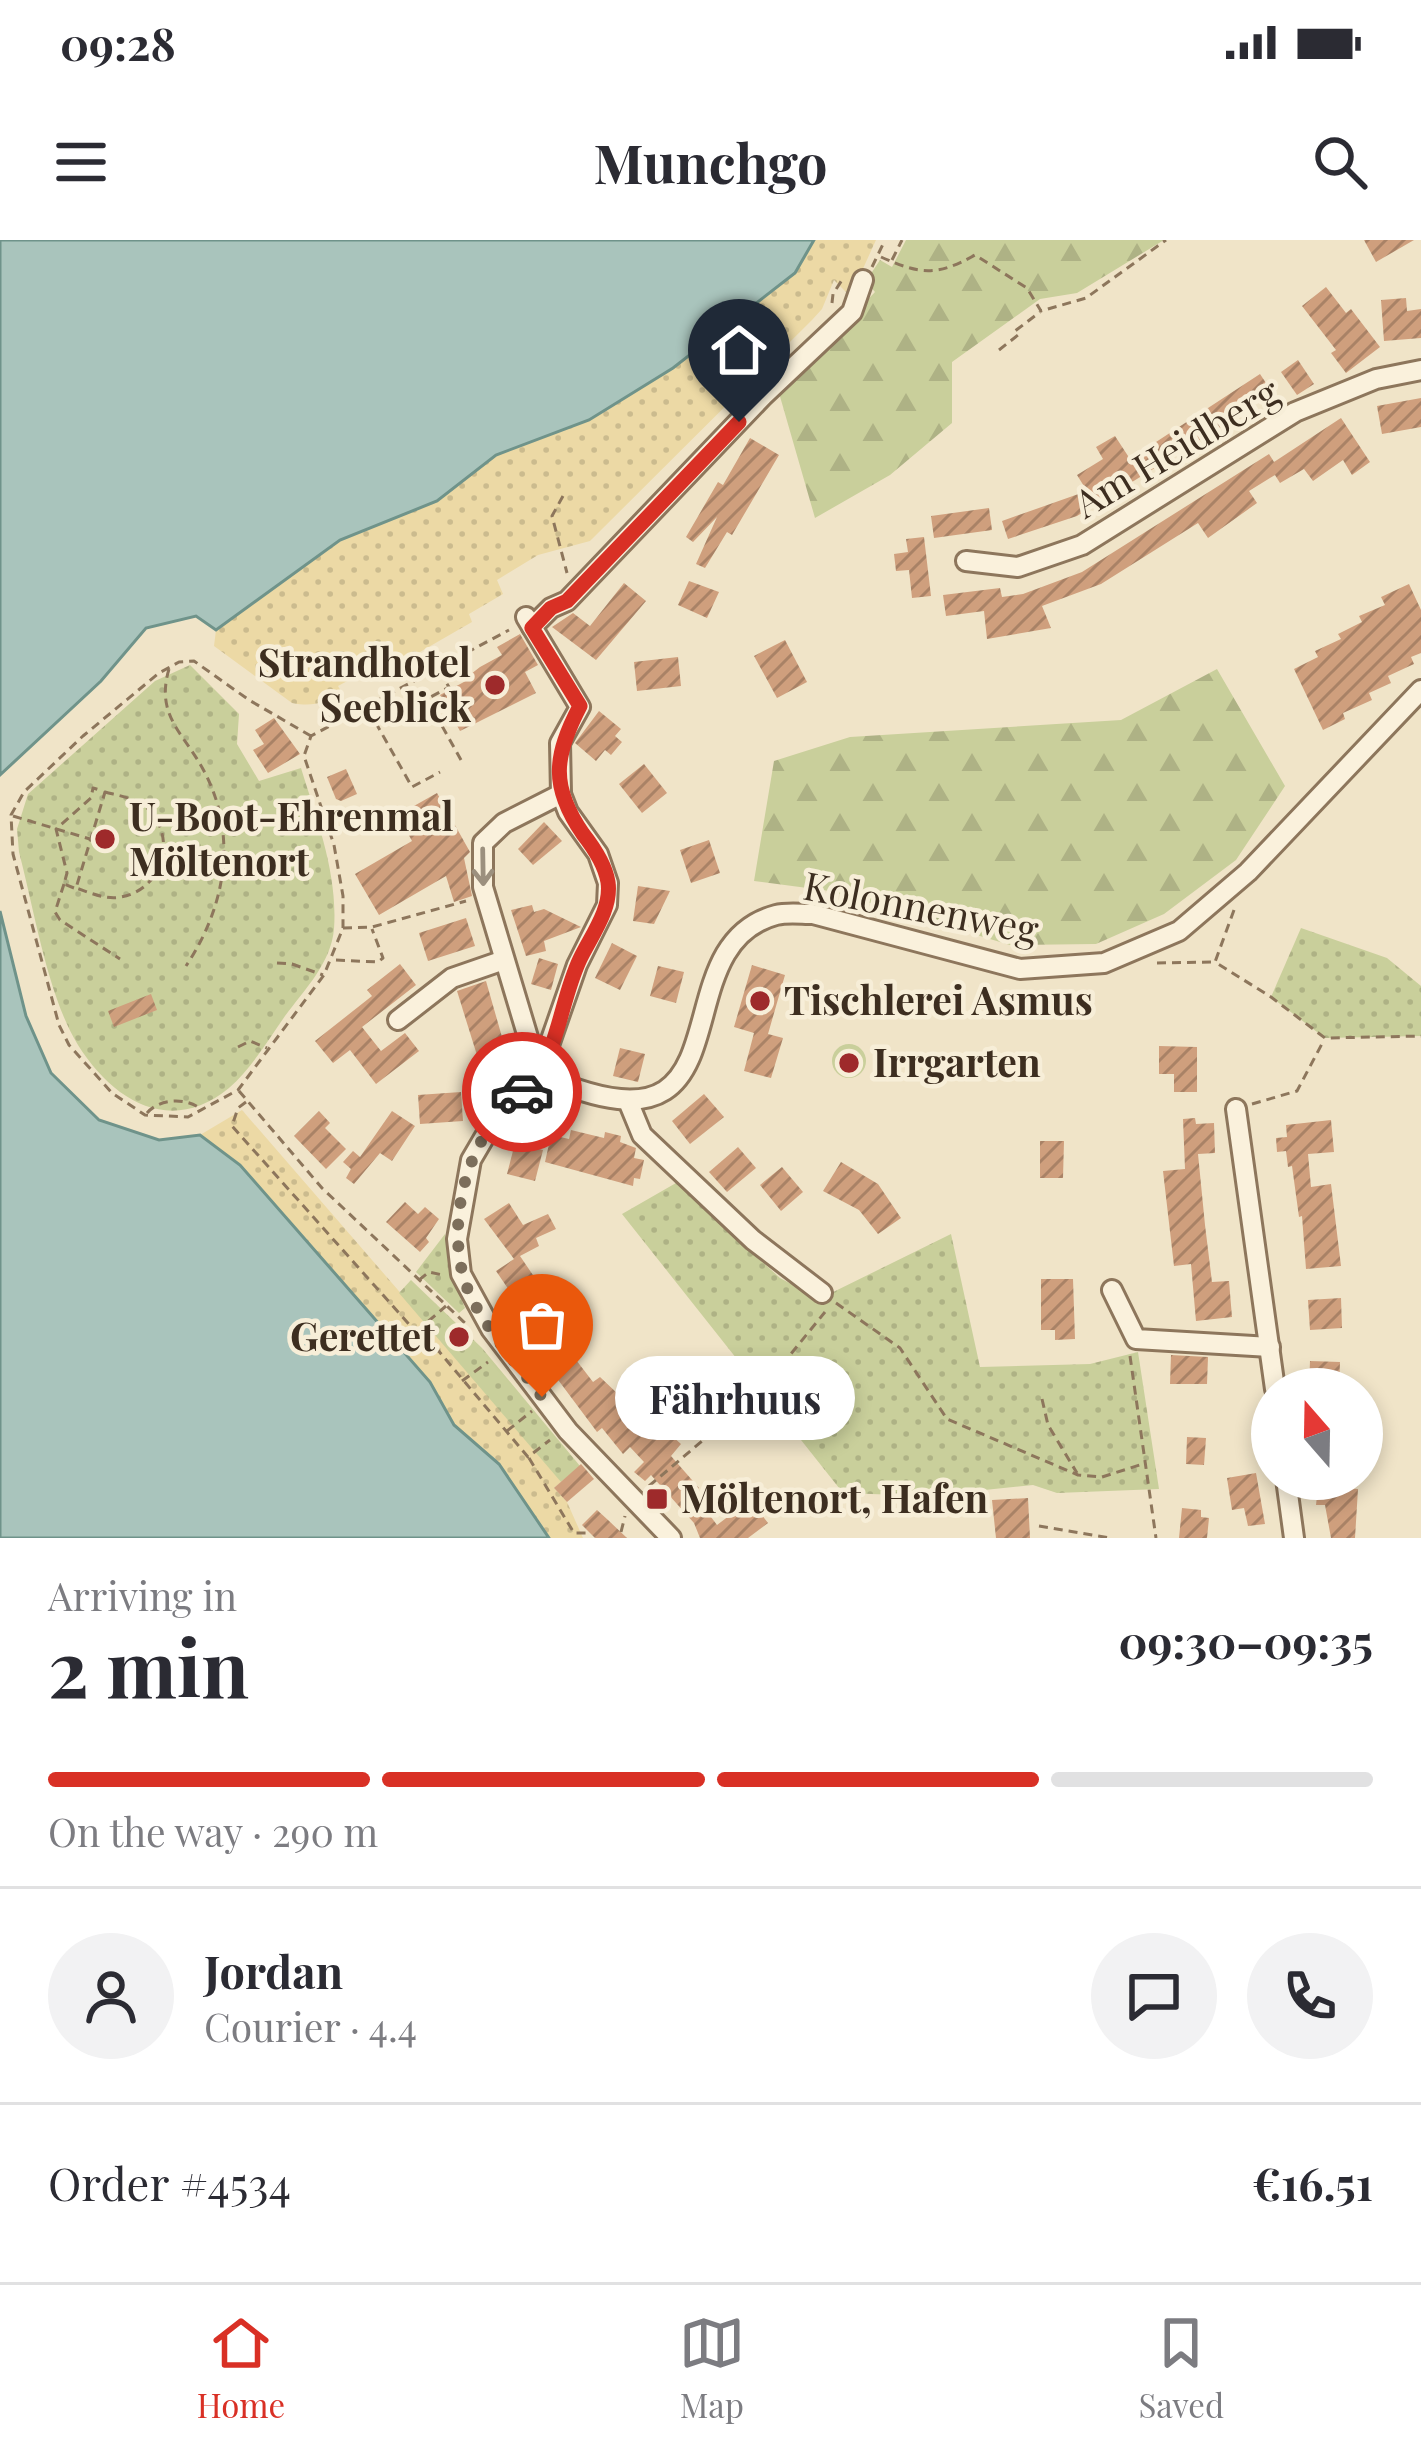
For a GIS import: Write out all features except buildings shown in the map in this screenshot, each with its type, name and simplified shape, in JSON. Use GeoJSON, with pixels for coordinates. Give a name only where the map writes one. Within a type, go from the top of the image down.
{"type":"FeatureCollection","features":[{"type":"Feature","properties":{"kind":"street"},"geometry":{"type":"LineString","coordinates":[[666,1536],[631,1505],[568,1431],[491,1329],[461,1274],[458,1239],[471,1160],[488,1131],[539,1074],[577,965],[607,905],[608,883],[598,854],[561,794],[560,743],[580,706],[530,622],[567,601],[763,396],[852,312],[855,275]]}},
{"type":"Feature","properties":{"kind":"street","name":"Am Heidberg"},"geometry":{"type":"LineString","coordinates":[[966,561],[1018,567],[1082,545],[1295,412],[1376,379],[1421,370]]}},
{"type":"Feature","properties":{"kind":"street","name":"Kolonnenweg"},"geometry":{"type":"LineString","coordinates":[[628,1101],[660,1094],[682,1076],[730,946],[752,925],[779,914],[813,914],[1020,969],[1104,963],[1179,931],[1248,872],[1421,690]]}},
{"type":"Feature","properties":{"kind":"street"},"geometry":{"type":"LineString","coordinates":[[561,794],[504,824],[483,843],[485,895],[539,1074],[628,1101],[642,1135],[823,1302]]}},
{"type":"Feature","properties":{"kind":"street"},"geometry":{"type":"LineString","coordinates":[[398,1020],[452,978],[504,959]]}},
{"type":"Feature","properties":{"kind":"street"},"geometry":{"type":"LineString","coordinates":[[1236,1109],[1272,1368]]}},
{"type":"Feature","properties":{"kind":"street"},"geometry":{"type":"LineString","coordinates":[[1112,1290],[1136,1339],[1270,1347]]}},
{"type":"Feature","properties":{"kind":"street"},"geometry":{"type":"LineString","coordinates":[[1289,1500],[1294,1538]]}},
{"type":"Feature","properties":{"kind":"path"},"geometry":{"type":"LineString","coordinates":[[885,240],[879,256],[916,273],[975,255],[1027,288],[1042,310]]}},
{"type":"Feature","properties":{"kind":"path"},"geometry":{"type":"LineString","coordinates":[[892,262],[902,240]]}},
{"type":"Feature","properties":{"kind":"path"},"geometry":{"type":"LineString","coordinates":[[999,350],[1042,310],[1086,298],[1166,240]]}},
{"type":"Feature","properties":{"kind":"path"},"geometry":{"type":"LineString","coordinates":[[831,311],[832,294],[855,275]]}},
{"type":"Feature","properties":{"kind":"path"},"geometry":{"type":"LineString","coordinates":[[563,496],[552,516],[568,575]]}},
{"type":"Feature","properties":{"kind":"path"},"geometry":{"type":"LineString","coordinates":[[311,736],[194,661],[169,668],[39,776],[11,815],[13,854],[59,1025],[69,1045],[112,1094],[146,1114],[188,1118],[238,1090],[333,959],[343,928],[340,879],[304,756],[311,736],[530,622]]}},
{"type":"Feature","properties":{"kind":"path"},"geometry":{"type":"LineString","coordinates":[[169,668],[163,697],[166,712],[202,767],[226,836],[226,862],[216,904],[201,944],[186,966]]}},
{"type":"Feature","properties":{"kind":"path"},"geometry":{"type":"LineString","coordinates":[[439,669],[448,687],[427,699],[461,760]]}},
{"type":"Feature","properties":{"kind":"path"},"geometry":{"type":"LineString","coordinates":[[368,707],[412,787],[440,772]]}},
{"type":"Feature","properties":{"kind":"path"},"geometry":{"type":"LineString","coordinates":[[56,829],[91,798],[93,788],[134,800],[155,818],[164,842],[160,866],[145,886],[122,897],[105,897],[64,884]]}},
{"type":"Feature","properties":{"kind":"path"},"geometry":{"type":"LineString","coordinates":[[76,888],[105,792]]}},
{"type":"Feature","properties":{"kind":"path"},"geometry":{"type":"LineString","coordinates":[[291,804],[308,817],[324,816]]}},
{"type":"Feature","properties":{"kind":"path"},"geometry":{"type":"LineString","coordinates":[[11,815],[90,839]]}},
{"type":"Feature","properties":{"kind":"path"},"geometry":{"type":"LineString","coordinates":[[56,829],[67,873],[56,914],[66,926],[120,959]]}},
{"type":"Feature","properties":{"kind":"path"},"geometry":{"type":"LineString","coordinates":[[1215,962],[1248,872]]}},
{"type":"Feature","properties":{"kind":"path"},"geometry":{"type":"LineString","coordinates":[[343,928],[372,927],[485,895]]}},
{"type":"Feature","properties":{"kind":"path"},"geometry":{"type":"LineString","coordinates":[[333,959],[344,963],[383,958],[372,927]]}},
{"type":"Feature","properties":{"kind":"path"},"geometry":{"type":"LineString","coordinates":[[1148,963],[1215,962],[1325,1038],[1421,1036]]}},
{"type":"Feature","properties":{"kind":"path"},"geometry":{"type":"LineString","coordinates":[[277,963],[324,975]]}},
{"type":"Feature","properties":{"kind":"path"},"geometry":{"type":"LineString","coordinates":[[1236,1109],[1297,1091],[1325,1038]]}},
{"type":"Feature","properties":{"kind":"path"},"geometry":{"type":"LineString","coordinates":[[238,1046],[250,1041],[268,1049]]}},
{"type":"Feature","properties":{"kind":"path"},"geometry":{"type":"LineString","coordinates":[[238,1090],[322,1188],[418,1281],[429,1272],[449,1276],[447,1280]]}},
{"type":"Feature","properties":{"kind":"path"},"geometry":{"type":"LineString","coordinates":[[146,1114],[155,1104],[175,1101],[195,1104],[203,1111]]}},
{"type":"Feature","properties":{"kind":"path"},"geometry":{"type":"LineString","coordinates":[[247,1101],[238,1108],[232,1126],[528,1457],[574,1533],[587,1532],[592,1538]]}},
{"type":"Feature","properties":{"kind":"path"},"geometry":{"type":"LineString","coordinates":[[438,1298],[447,1287]]}},
{"type":"Feature","properties":{"kind":"path"},"geometry":{"type":"LineString","coordinates":[[621,1532],[631,1505],[663,1472],[760,1392],[823,1302],[901,1348],[947,1419],[1078,1475],[1102,1477],[1146,1463]]}},
{"type":"Feature","properties":{"kind":"path"},"geometry":{"type":"LineString","coordinates":[[416,1332],[446,1306]]}},
{"type":"Feature","properties":{"kind":"path"},"geometry":{"type":"LineString","coordinates":[[1136,1339],[1129,1349],[1156,1538]]}},
{"type":"Feature","properties":{"kind":"path"},"geometry":{"type":"LineString","coordinates":[[463,1381],[495,1357]]}},
{"type":"Feature","properties":{"kind":"path"},"geometry":{"type":"LineString","coordinates":[[1042,1399],[1048,1425],[1078,1475]]}},
{"type":"Feature","properties":{"kind":"path"},"geometry":{"type":"LineString","coordinates":[[506,1431],[533,1409]]}},
{"type":"Feature","properties":{"kind":"path"},"geometry":{"type":"LineString","coordinates":[[528,1457],[556,1435]]}},
{"type":"Feature","properties":{"kind":"path"},"geometry":{"type":"LineString","coordinates":[[1039,1526],[1110,1538]]}},
{"type":"Feature","properties":{"kind":"green space"},"geometry":{"type":"Polygon","coordinates":[[[906,240],[1164,240],[1077,293],[1040,299],[952,362],[952,423],[890,475],[815,518],[779,393],[875,292],[866,281],[880,260],[892,267],[906,240]]]}},
{"type":"Feature","properties":{"kind":"green space"},"geometry":{"type":"Polygon","coordinates":[[[190,665],[239,714],[237,744],[259,781],[301,768],[330,868],[334,929],[316,975],[237,1080],[207,1102],[165,1110],[145,1106],[108,1082],[67,1025],[43,952],[17,829],[28,794],[155,681],[190,665]]]}},
{"type":"Feature","properties":{"kind":"green space"},"geometry":{"type":"Polygon","coordinates":[[[1217,669],[1285,786],[1236,860],[1164,914],[1096,944],[1010,945],[830,891],[754,881],[774,761],[850,737],[1121,720],[1217,669]]]}},
{"type":"Feature","properties":{"kind":"green space"},"geometry":{"type":"Polygon","coordinates":[[[1301,928],[1387,958],[1421,986],[1421,1036],[1325,1038],[1271,997],[1301,928]]]}},
{"type":"Feature","properties":{"kind":"green space","name":"Irrgarten"},"geometry":{"type":"Polygon","coordinates":[[[849,1044],[861,1049],[866,1061],[861,1073],[849,1078],[837,1073],[832,1061],[837,1049],[849,1044]]]}},
{"type":"Feature","properties":{"kind":"green space"},"geometry":{"type":"Polygon","coordinates":[[[676,1183],[780,1278],[819,1299],[951,1234],[980,1367],[1090,1364],[1138,1352],[1159,1489],[1057,1493],[1033,1485],[927,1496],[843,1493],[622,1214],[676,1183]]]}},
{"type":"Feature","properties":{"kind":"green space"},"geometry":{"type":"Polygon","coordinates":[[[445,1234],[453,1279],[465,1308],[459,1313],[416,1272],[445,1234]]]}},
{"type":"Feature","properties":{"kind":"green space"},"geometry":{"type":"Polygon","coordinates":[[[411,1280],[482,1348],[580,1466],[561,1482],[399,1293],[411,1280]]]}},
{"type":"Feature","properties":{"kind":"sand"},"geometry":{"type":"Polygon","coordinates":[[[814,240],[876,240],[856,284],[846,292],[834,280],[812,320],[590,541],[538,555],[497,580],[503,594],[469,614],[472,622],[387,671],[364,672],[338,686],[342,693],[312,704],[292,703],[214,646],[216,630],[340,540],[437,501],[496,455],[589,420],[673,368],[795,273],[814,240]]]}},
{"type":"Feature","properties":{"kind":"sand"},"geometry":{"type":"Polygon","coordinates":[[[242,1110],[554,1470],[561,1482],[554,1488],[567,1502],[583,1538],[549,1538],[499,1464],[454,1425],[430,1382],[240,1165],[200,1135],[242,1110]]]}},
{"type":"Feature","properties":{"kind":"water"},"geometry":{"type":"Polygon","coordinates":[[[0,240],[814,240],[795,273],[673,368],[589,420],[496,455],[437,501],[340,540],[216,630],[196,616],[146,628],[101,681],[0,775],[0,240]]]}},
{"type":"Feature","properties":{"kind":"water"},"geometry":{"type":"Polygon","coordinates":[[[0,911],[26,1016],[51,1073],[99,1120],[159,1140],[200,1135],[240,1165],[430,1382],[454,1425],[499,1464],[549,1538],[0,1538],[0,911]]]}},
{"type":"Feature","properties":{"kind":"way so far"},"geometry":{"type":"LineString","coordinates":[[522,1092],[488,1131],[471,1160],[458,1239],[461,1274],[474,1303],[542,1397]]}},
{"type":"Feature","properties":{"kind":"place","name":"Strandhotel Seeblick"},"geometry":{"type":"Point","coordinates":[495,685]}},
{"type":"Feature","properties":{"kind":"place","name":"U-Boot-Ehrenmal Möltenort"},"geometry":{"type":"Point","coordinates":[105,839]}},
{"type":"Feature","properties":{"kind":"place","name":"Tischlerei Asmus"},"geometry":{"type":"Point","coordinates":[760,1001]}},
{"type":"Feature","properties":{"kind":"place","name":"Irrgarten"},"geometry":{"type":"Point","coordinates":[849,1063]}},
{"type":"Feature","properties":{"kind":"place","name":"Gerettet"},"geometry":{"type":"Point","coordinates":[459,1337]}},
{"type":"Feature","properties":{"kind":"place","name":"Fährhuus"},"geometry":{"type":"Point","coordinates":[542,1397]}},
{"type":"Feature","properties":{"kind":"place","name":"Möltenort, Hafen"},"geometry":{"type":"Point","coordinates":[657,1499]}},
{"type":"Feature","properties":{"kind":"route"},"geometry":{"type":"LineString","coordinates":[[522,1092],[539,1074],[554,1039],[577,965],[607,905],[608,883],[598,854],[561,794],[560,743],[580,706],[532,628],[551,608],[567,601],[739,422]]}}]}
